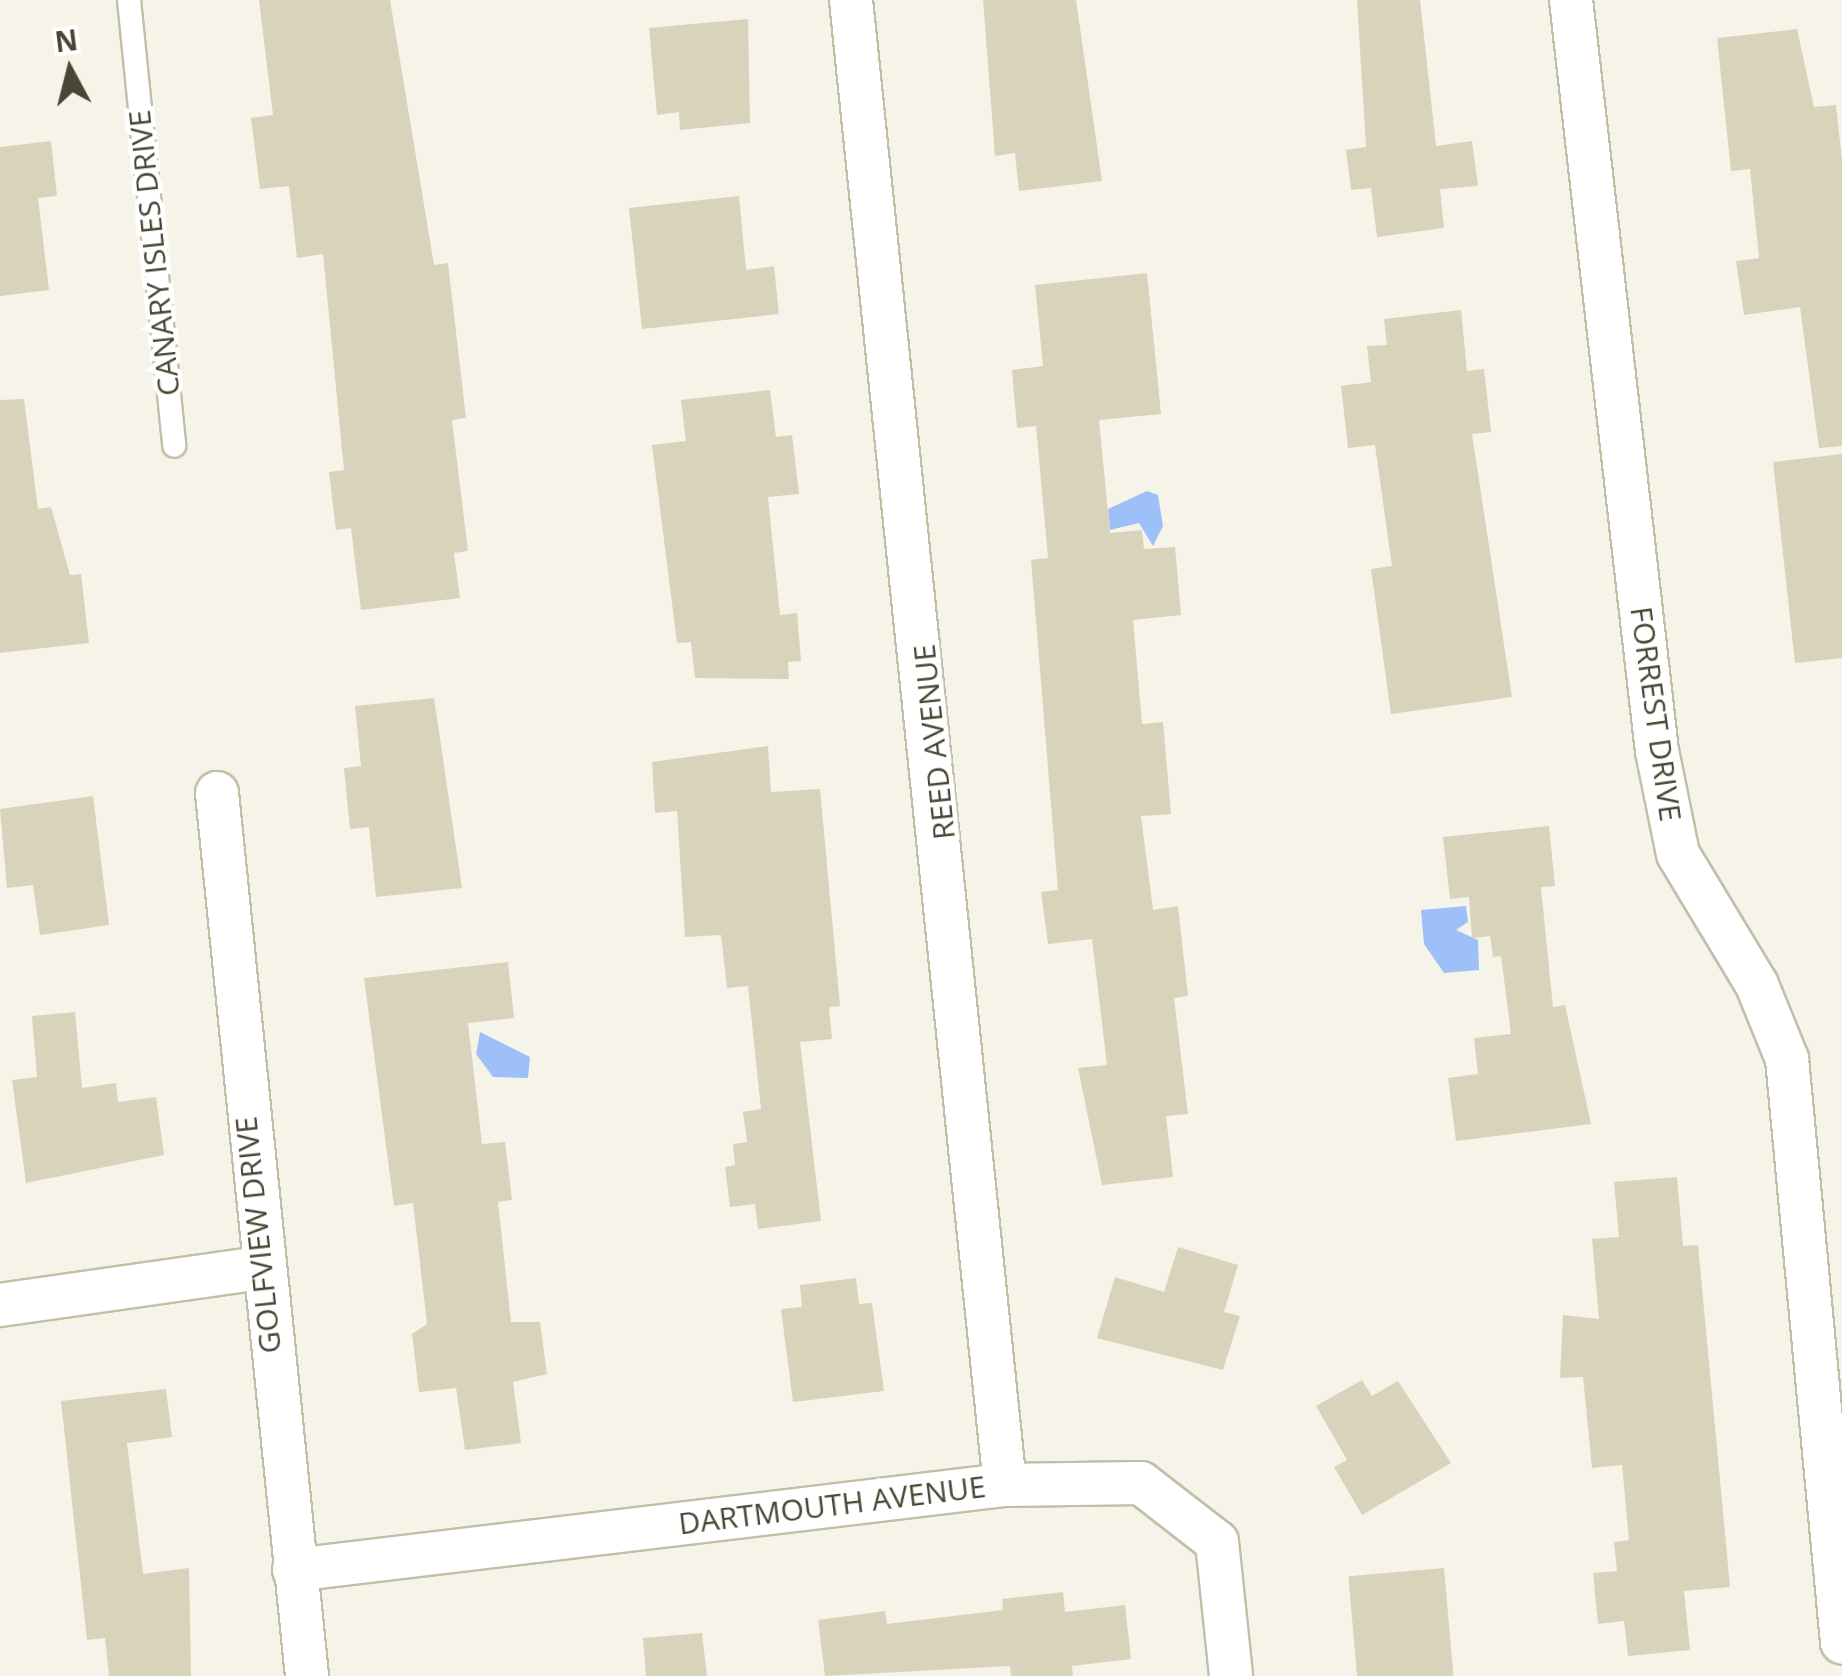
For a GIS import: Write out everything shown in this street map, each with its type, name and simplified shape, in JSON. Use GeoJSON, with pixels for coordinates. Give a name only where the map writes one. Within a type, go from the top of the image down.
{"type":"FeatureCollection","features":[{"type":"Feature","properties":{"kind":"street","name":"REED AVENUE"},"geometry":{"type":"LineString","coordinates":[[851,0],[1005,1485]]}},
{"type":"Feature","properties":{"kind":"street","name":"FORREST DRIVE"},"geometry":{"type":"LineString","coordinates":[[1572,0],[1668,807],[1678,854],[1757,985],[1787,1059],[1842,1642]]}},
{"type":"Feature","properties":{"kind":"street","name":"GOLFVIEW DRIVE"},"geometry":{"type":"LineString","coordinates":[[217,793],[259,1268],[308,1676]]}},
{"type":"Feature","properties":{"kind":"street"},"geometry":{"type":"LineString","coordinates":[[0,1305],[259,1268]]}},
{"type":"Feature","properties":{"kind":"street","name":"DARTMOUTH AVENUE"},"geometry":{"type":"LineString","coordinates":[[294,1570],[1005,1485],[1141,1483],[1217,1542],[1231,1676]]}},
{"type":"Feature","properties":{"kind":"lane","name":"CANARY ISLES DRIVE"},"geometry":{"type":"LineString","coordinates":[[129,0],[174,446]]}},
{"type":"Feature","properties":{"kind":"water"},"geometry":{"type":"Polygon","coordinates":[[[1147,491],[1158,495],[1163,526],[1153,546],[1139,523],[1110,530],[1108,509],[1147,491]]]}},
{"type":"Feature","properties":{"kind":"water"},"geometry":{"type":"Polygon","coordinates":[[[1466,906],[1468,922],[1456,930],[1478,940],[1479,970],[1444,973],[1424,944],[1421,910],[1466,906]]]}},
{"type":"Feature","properties":{"kind":"water"},"geometry":{"type":"Polygon","coordinates":[[[480,1032],[530,1057],[528,1078],[493,1077],[476,1054],[480,1032]]]}},
{"type":"Feature","properties":{"kind":"building"},"geometry":{"type":"Polygon","coordinates":[[[259,0],[390,0],[434,265],[448,263],[466,418],[452,420],[468,551],[454,553],[460,598],[361,610],[351,528],[336,530],[329,472],[344,470],[323,254],[297,258],[289,186],[260,189],[251,118],[273,115],[259,0]]]}},
{"type":"Feature","properties":{"kind":"building"},"geometry":{"type":"Polygon","coordinates":[[[983,0],[1076,0],[1102,181],[1019,191],[1015,153],[995,156],[983,0]]]}},
{"type":"Feature","properties":{"kind":"building"},"geometry":{"type":"Polygon","coordinates":[[[1357,0],[1420,0],[1436,146],[1472,141],[1478,186],[1440,189],[1444,228],[1377,237],[1371,188],[1351,190],[1346,150],[1366,147],[1357,0]]]}},
{"type":"Feature","properties":{"kind":"building"},"geometry":{"type":"Polygon","coordinates":[[[748,19],[750,123],[680,130],[679,112],[657,115],[649,28],[748,19]]]}},
{"type":"Feature","properties":{"kind":"building"},"geometry":{"type":"Polygon","coordinates":[[[1797,29],[1814,107],[1836,105],[1842,160],[1842,446],[1819,448],[1800,307],[1744,315],[1736,261],[1759,258],[1750,169],[1731,171],[1717,38],[1797,29]]]}},
{"type":"Feature","properties":{"kind":"building"},"geometry":{"type":"Polygon","coordinates":[[[51,141],[57,196],[38,198],[49,290],[0,296],[0,147],[51,141]]]}},
{"type":"Feature","properties":{"kind":"building"},"geometry":{"type":"Polygon","coordinates":[[[739,196],[746,270],[774,266],[779,314],[642,329],[629,208],[739,196]]]}},
{"type":"Feature","properties":{"kind":"building"},"geometry":{"type":"Polygon","coordinates":[[[1147,273],[1161,414],[1099,420],[1110,533],[1142,530],[1144,549],[1175,547],[1181,615],[1133,620],[1142,724],[1163,722],[1171,814],[1141,816],[1153,910],[1178,906],[1188,996],[1174,998],[1188,1114],[1166,1116],[1173,1177],[1102,1185],[1078,1068],[1107,1065],[1092,939],[1048,944],[1041,892],[1058,890],[1031,560],[1048,558],[1036,426],[1017,428],[1012,370],[1043,366],[1035,285],[1147,273]]]}},
{"type":"Feature","properties":{"kind":"building"},"geometry":{"type":"Polygon","coordinates":[[[1461,310],[1467,371],[1484,369],[1491,432],[1472,434],[1512,697],[1391,714],[1371,569],[1392,566],[1375,445],[1348,448],[1341,386],[1371,382],[1367,346],[1387,345],[1384,319],[1461,310]]]}},
{"type":"Feature","properties":{"kind":"building"},"geometry":{"type":"Polygon","coordinates":[[[770,390],[776,437],[792,435],[799,494],[768,497],[780,615],[797,613],[801,661],[788,662],[789,679],[695,678],[691,642],[677,643],[652,445],[686,441],[681,400],[770,390]]]}},
{"type":"Feature","properties":{"kind":"building"},"geometry":{"type":"Polygon","coordinates":[[[24,399],[38,509],[51,507],[70,575],[81,574],[89,643],[0,653],[0,400],[24,399]]]}},
{"type":"Feature","properties":{"kind":"building"},"geometry":{"type":"Polygon","coordinates":[[[1842,454],[1842,658],[1795,663],[1773,462],[1842,454]]]}},
{"type":"Feature","properties":{"kind":"building"},"geometry":{"type":"Polygon","coordinates":[[[434,698],[462,888],[376,897],[369,827],[350,829],[344,768],[361,766],[355,706],[434,698]]]}},
{"type":"Feature","properties":{"kind":"building"},"geometry":{"type":"Polygon","coordinates":[[[768,746],[771,792],[820,789],[840,1006],[829,1007],[832,1039],[800,1042],[821,1221],[758,1229],[755,1204],[730,1207],[725,1167],[735,1165],[733,1144],[747,1142],[743,1112],[761,1109],[748,986],[727,988],[721,935],[685,937],[677,811],[655,813],[652,762],[768,746]]]}},
{"type":"Feature","properties":{"kind":"building"},"geometry":{"type":"Polygon","coordinates":[[[93,796],[109,925],[40,935],[33,885],[7,888],[0,809],[93,796]]]}},
{"type":"Feature","properties":{"kind":"building"},"geometry":{"type":"Polygon","coordinates":[[[1549,826],[1555,886],[1541,887],[1553,1007],[1565,1005],[1591,1124],[1456,1141],[1448,1078],[1478,1074],[1474,1038],[1511,1034],[1501,956],[1493,957],[1490,936],[1472,938],[1469,897],[1450,899],[1443,837],[1549,826]]]}},
{"type":"Feature","properties":{"kind":"building"},"geometry":{"type":"Polygon","coordinates":[[[508,962],[514,1018],[468,1023],[482,1144],[505,1142],[512,1200],[498,1202],[511,1322],[540,1322],[547,1374],[513,1382],[521,1443],[465,1450],[456,1388],[419,1392],[412,1334],[427,1324],[413,1203],[394,1206],[364,978],[508,962]]]}},
{"type":"Feature","properties":{"kind":"building"},"geometry":{"type":"Polygon","coordinates":[[[75,1012],[82,1088],[116,1083],[118,1102],[156,1097],[164,1155],[26,1183],[12,1080],[37,1077],[32,1016],[75,1012]]]}},
{"type":"Feature","properties":{"kind":"building"},"geometry":{"type":"Polygon","coordinates":[[[1677,1177],[1683,1246],[1698,1245],[1730,1587],[1684,1591],[1690,1650],[1628,1656],[1624,1621],[1598,1624],[1593,1573],[1617,1571],[1614,1542],[1629,1540],[1622,1465],[1592,1468],[1583,1377],[1560,1378],[1563,1315],[1599,1319],[1592,1239],[1619,1237],[1614,1182],[1677,1177]]]}},
{"type":"Feature","properties":{"kind":"building"},"geometry":{"type":"Polygon","coordinates":[[[1178,1247],[1238,1265],[1224,1312],[1240,1316],[1223,1370],[1097,1338],[1115,1277],[1164,1292],[1178,1247]]]}},
{"type":"Feature","properties":{"kind":"building"},"geometry":{"type":"Polygon","coordinates":[[[856,1278],[859,1304],[872,1303],[884,1391],[793,1402],[781,1309],[802,1307],[800,1285],[856,1278]]]}},
{"type":"Feature","properties":{"kind":"building"},"geometry":{"type":"Polygon","coordinates":[[[1362,1380],[1372,1396],[1398,1381],[1451,1463],[1362,1515],[1334,1467],[1347,1460],[1316,1406],[1362,1380]]]}},
{"type":"Feature","properties":{"kind":"building"},"geometry":{"type":"Polygon","coordinates":[[[166,1389],[172,1437],[127,1443],[143,1574],[189,1568],[191,1676],[109,1676],[105,1638],[87,1640],[61,1401],[166,1389]]]}},
{"type":"Feature","properties":{"kind":"building"},"geometry":{"type":"Polygon","coordinates":[[[1444,1568],[1453,1676],[1357,1676],[1348,1576],[1444,1568]]]}},
{"type":"Feature","properties":{"kind":"building"},"geometry":{"type":"Polygon","coordinates":[[[1063,1592],[1065,1612],[1125,1605],[1131,1659],[1072,1666],[1073,1676],[1011,1676],[1010,1666],[825,1676],[818,1620],[885,1611],[887,1624],[1003,1610],[1002,1599],[1063,1592]]]}},
{"type":"Feature","properties":{"kind":"building"},"geometry":{"type":"Polygon","coordinates":[[[702,1633],[707,1676],[646,1676],[643,1638],[702,1633]]]}}]}
